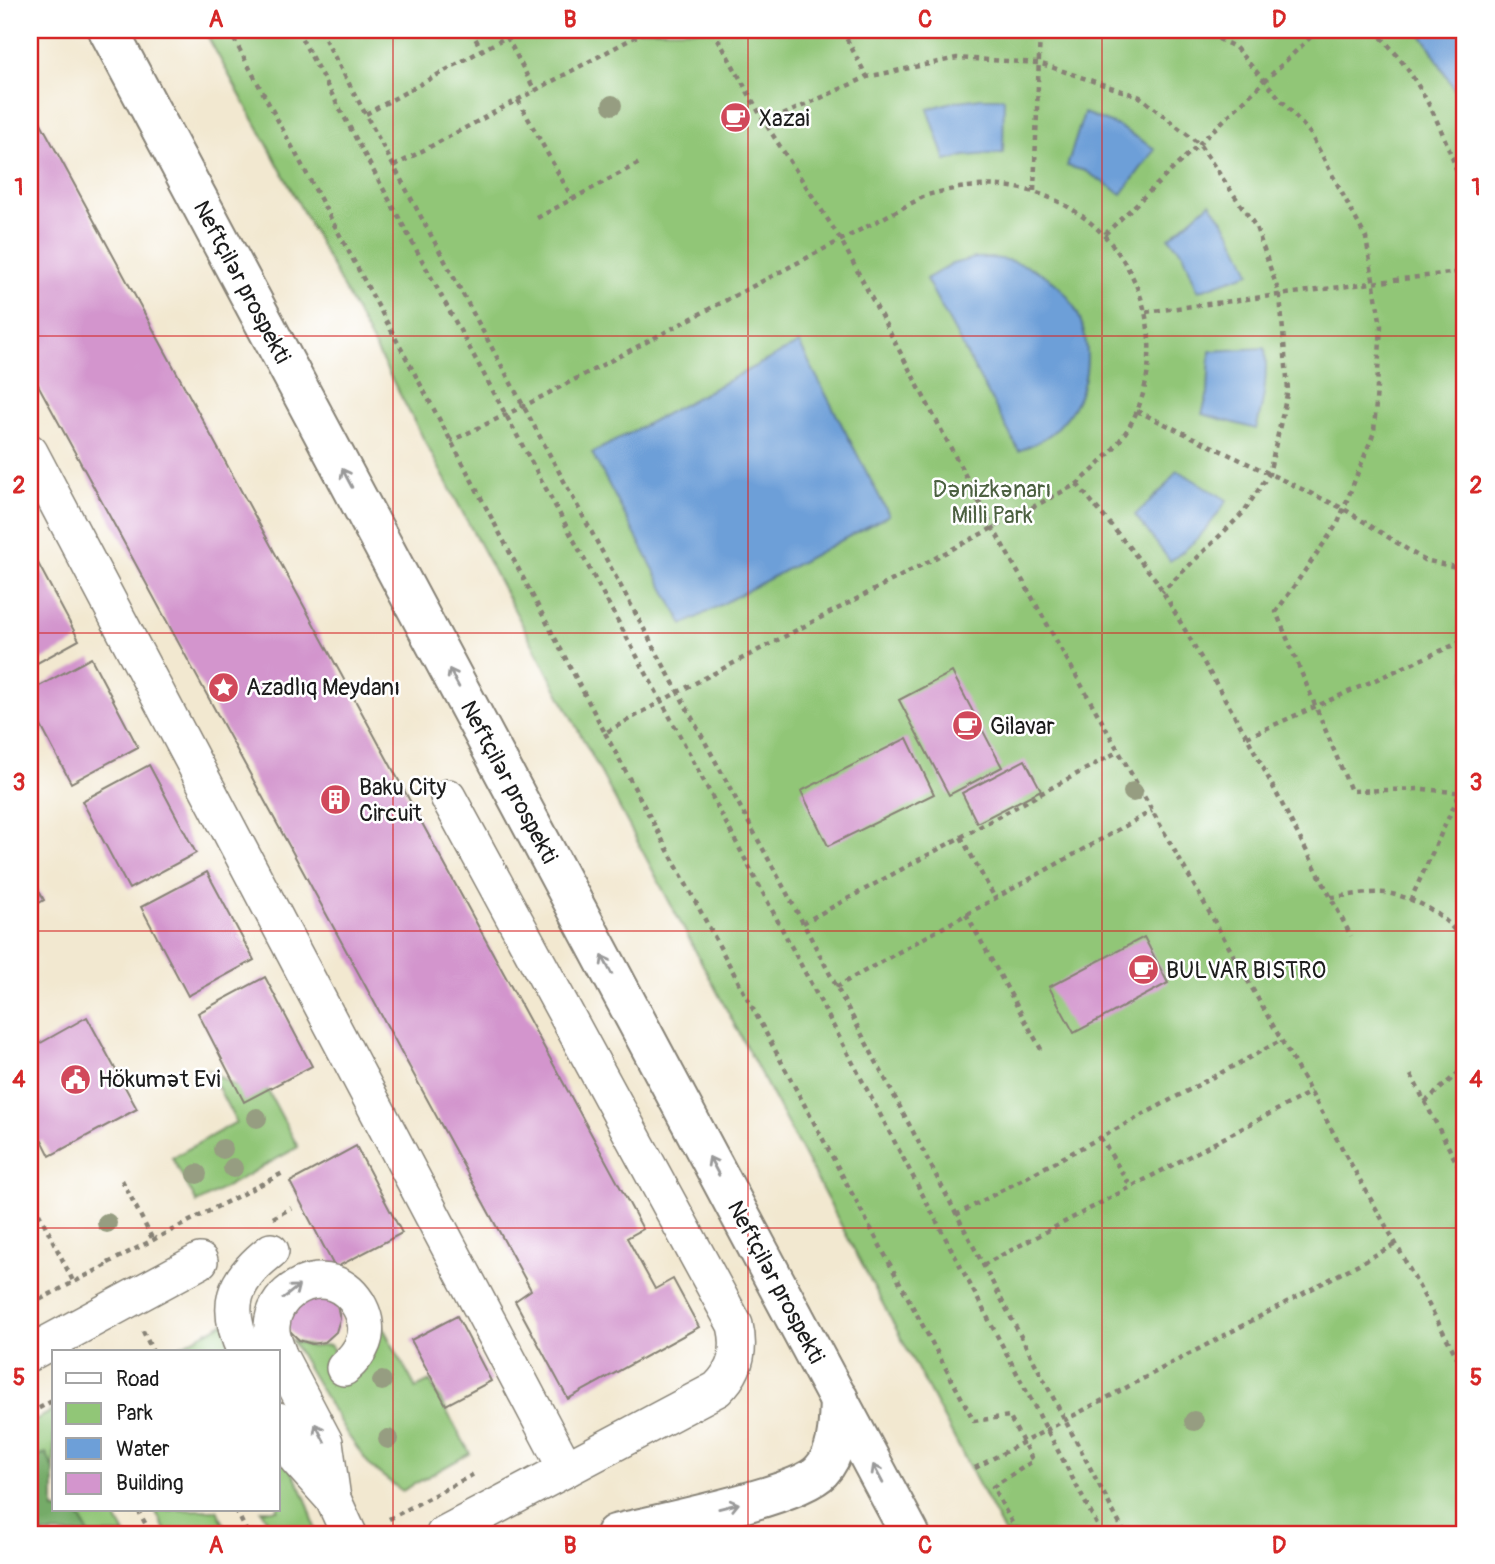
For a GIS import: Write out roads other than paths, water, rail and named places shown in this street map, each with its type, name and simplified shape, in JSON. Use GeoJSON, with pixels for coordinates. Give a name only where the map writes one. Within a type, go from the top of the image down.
{"type":"FeatureCollection","features":[{"type":"Feature","properties":{"kind":"highway","name":"Neftçilər prospekti"},"geometry":{"type":"LineString","coordinates":[[108,30],[910,1534]]}},
{"type":"Feature","properties":{"kind":"highway"},"geometry":{"type":"LineString","coordinates":[[615,1534],[772,1495],[821,1472],[832,1454],[838,1431],[839,1399]]}},
{"type":"Feature","properties":{"kind":"lane"},"geometry":{"type":"LineString","coordinates":[[30,452],[566,1469]]}},
{"type":"Feature","properties":{"kind":"lane"},"geometry":{"type":"LineString","coordinates":[[444,1534],[717,1389],[736,1362],[738,1337],[735,1325],[448,797]]}},
{"type":"Feature","properties":{"kind":"lane"},"geometry":{"type":"LineString","coordinates":[[244,1350],[236,1334],[233,1308],[236,1289],[252,1265],[271,1251]]}},
{"type":"Feature","properties":{"kind":"lane"},"geometry":{"type":"LineString","coordinates":[[30,1353],[200,1261]]}},
{"type":"Feature","properties":{"kind":"lane"},"geometry":{"type":"LineString","coordinates":[[277,1350],[271,1328],[275,1311],[285,1295],[300,1285],[322,1281],[333,1283],[346,1290],[360,1304],[366,1324],[364,1342],[356,1358],[344,1368]]}},
{"type":"Feature","properties":{"kind":"lane"},"geometry":{"type":"LineString","coordinates":[[280,1357],[325,1443],[333,1499],[349,1534]]}},
{"type":"Feature","properties":{"kind":"lane"},"geometry":{"type":"LineString","coordinates":[[280,1424],[298,1459],[333,1499]]}},
{"type":"Feature","properties":{"kind":"water"},"geometry":{"type":"Polygon","coordinates":[[[1417,30],[1465,30],[1465,108],[1427,42],[1417,30]]]}},
{"type":"Feature","properties":{"kind":"water"},"geometry":{"type":"Polygon","coordinates":[[[981,98],[1004,98],[1003,153],[965,156],[946,161],[928,109],[981,98]]]}},
{"type":"Feature","properties":{"kind":"water"},"geometry":{"type":"Polygon","coordinates":[[[1084,113],[1118,126],[1155,149],[1122,194],[1085,171],[1067,166],[1084,113]]]}},
{"type":"Feature","properties":{"kind":"water"},"geometry":{"type":"Polygon","coordinates":[[[1210,203],[1233,237],[1250,273],[1198,291],[1183,253],[1169,238],[1210,203]]]}},
{"type":"Feature","properties":{"kind":"water"},"geometry":{"type":"Polygon","coordinates":[[[975,258],[1010,261],[1043,274],[1060,288],[1073,305],[1082,324],[1087,367],[1073,408],[1051,434],[1019,451],[926,279],[952,264],[975,258]]]}},
{"type":"Feature","properties":{"kind":"water"},"geometry":{"type":"Polygon","coordinates":[[[799,343],[889,515],[683,625],[592,453],[799,343]]]}},
{"type":"Feature","properties":{"kind":"water"},"geometry":{"type":"Polygon","coordinates":[[[1265,348],[1265,389],[1256,429],[1202,414],[1208,393],[1210,351],[1265,348]]]}},
{"type":"Feature","properties":{"kind":"water"},"geometry":{"type":"Polygon","coordinates":[[[1177,470],[1227,500],[1202,534],[1170,561],[1135,515],[1165,487],[1177,470]]]}},
{"type":"Feature","properties":{"kind":"place","name":"Xazai"},"geometry":{"type":"Point","coordinates":[736,118]}},
{"type":"Feature","properties":{"kind":"place","name":"Azadlıq Meydanı"},"geometry":{"type":"Point","coordinates":[223,687]}},
{"type":"Feature","properties":{"kind":"place","name":"Gilavar"},"geometry":{"type":"Point","coordinates":[967,726]}},
{"type":"Feature","properties":{"kind":"place","name":"Baku City Circuit"},"geometry":{"type":"Point","coordinates":[336,800]}},
{"type":"Feature","properties":{"kind":"place","name":"BULVAR BISTRO"},"geometry":{"type":"Point","coordinates":[1143,970]}},
{"type":"Feature","properties":{"kind":"place","name":"Hökumət Evi"},"geometry":{"type":"Point","coordinates":[75,1079]}},
{"type":"Feature","properties":{"kind":"park label","name":"Dənizkənarı Milli Park"},"geometry":{"type":"Point","coordinates":[992,502]}}]}
